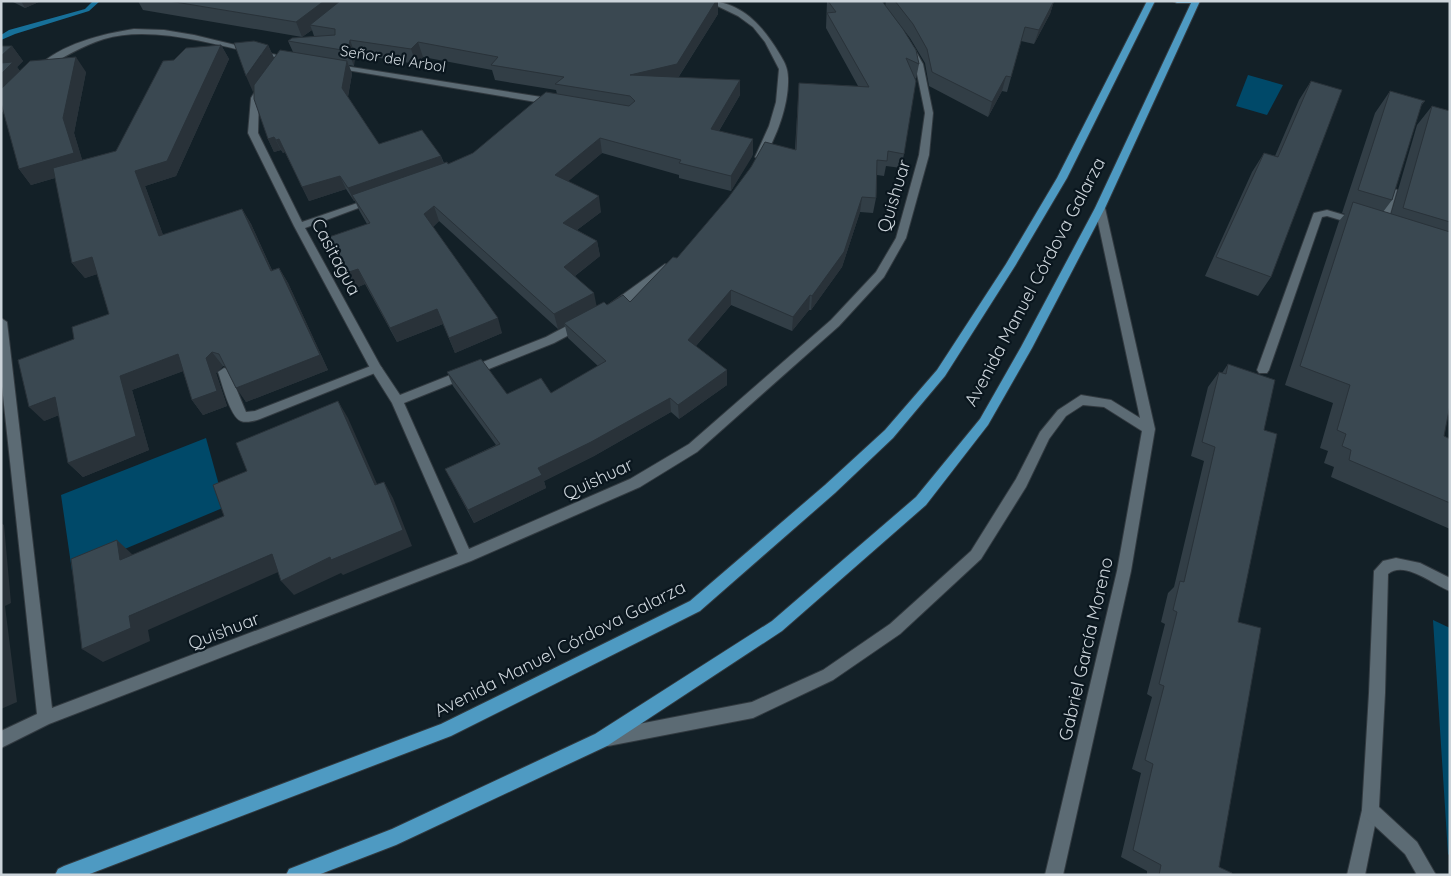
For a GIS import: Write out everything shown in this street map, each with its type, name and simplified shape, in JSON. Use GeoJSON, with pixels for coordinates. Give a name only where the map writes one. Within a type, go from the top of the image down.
{"type":"FeatureCollection","features":[{"type":"Feature","properties":{"kind":"main road","name":"Avenida Manuel Córdova Galarza"},"geometry":{"type":"LineString","coordinates":[[64,875],[444,730],[695,606],[830,489],[889,434],[941,372],[1010,266],[1062,178],[1151,1]]}},
{"type":"Feature","properties":{"kind":"main road"},"geometry":{"type":"LineString","coordinates":[[1177,1],[1189,1]]}},
{"type":"Feature","properties":{"kind":"main road","name":"Avenida Manuel Córdova Galarza"},"geometry":{"type":"LineString","coordinates":[[294,875],[396,836],[601,740],[777,626],[921,501],[984,422],[1026,348],[1100,208],[1196,1]]}},
{"type":"Feature","properties":{"kind":"street"},"geometry":{"type":"LineString","coordinates":[[711,1],[729,7],[755,22],[768,40],[783,69],[778,108],[767,144],[754,169]]}},
{"type":"Feature","properties":{"kind":"street"},"geometry":{"type":"LineString","coordinates":[[32,74],[88,37],[116,28],[142,25],[174,29],[278,66],[303,61]]}},
{"type":"Feature","properties":{"kind":"street","name":"Quishuar"},"geometry":{"type":"LineString","coordinates":[[1,740],[45,718],[466,557],[635,482],[693,448],[836,323],[880,274],[901,238],[925,147],[929,113],[919,64],[906,41]]}},
{"type":"Feature","properties":{"kind":"street","name":"Casitagua"},"geometry":{"type":"LineString","coordinates":[[298,47],[278,66],[255,98],[253,133],[299,226],[376,368],[397,401],[466,557]]}},
{"type":"Feature","properties":{"kind":"street","name":"Señor del Arbol"},"geometry":{"type":"LineString","coordinates":[[322,64],[544,104],[566,104]]}},
{"type":"Feature","properties":{"kind":"street"},"geometry":{"type":"LineString","coordinates":[[1262,370],[1318,215],[1327,213],[1377,228],[1395,182]]}},
{"type":"Feature","properties":{"kind":"street"},"geometry":{"type":"LineString","coordinates":[[299,226],[380,198]]}},
{"type":"Feature","properties":{"kind":"street","name":"Gabriel García Moreno"},"geometry":{"type":"LineString","coordinates":[[1054,875],[1124,571],[1149,429],[1100,208]]}},
{"type":"Feature","properties":{"kind":"street"},"geometry":{"type":"LineString","coordinates":[[397,401],[550,340],[627,298],[670,264]]}},
{"type":"Feature","properties":{"kind":"street"},"geometry":{"type":"LineString","coordinates":[[1,322],[45,718]]}},
{"type":"Feature","properties":{"kind":"street"},"geometry":{"type":"LineString","coordinates":[[224,372],[237,409],[243,417],[256,416],[376,368]]}},
{"type":"Feature","properties":{"kind":"street"},"geometry":{"type":"LineString","coordinates":[[601,740],[753,710],[828,675],[896,629],[976,555],[1021,483],[1044,436],[1062,413],[1081,400],[1107,403],[1149,429]]}},
{"type":"Feature","properties":{"kind":"street"},"geometry":{"type":"LineString","coordinates":[[1356,875],[1370,810],[1377,693],[1381,571],[1385,566],[1393,563],[1415,568],[1450,585]]}},
{"type":"Feature","properties":{"kind":"street"},"geometry":{"type":"LineString","coordinates":[[1370,810],[1411,848],[1427,875]]}},
{"type":"Feature","properties":{"kind":"shaded area"},"geometry":{"type":"Polygon","coordinates":[[[1248,75],[1283,85],[1267,115],[1236,106],[1248,75]]]}},
{"type":"Feature","properties":{"kind":"shaded area"},"geometry":{"type":"Polygon","coordinates":[[[206,438],[225,507],[72,571],[61,495],[206,438]]]}},
{"type":"Feature","properties":{"kind":"shaded area"},"geometry":{"type":"Polygon","coordinates":[[[1433,620],[1450,628],[1450,856],[1448,854],[1433,620]]]}},
{"type":"Feature","properties":{"kind":"building"},"geometry":{"type":"Polygon","coordinates":[[[169,1],[324,1],[296,22],[169,1]]]}},
{"type":"Feature","properties":{"kind":"building"},"geometry":{"type":"Polygon","coordinates":[[[340,1],[716,1],[677,64],[630,75],[740,80],[711,129],[753,139],[731,176],[679,163],[681,160],[600,138],[555,175],[599,196],[563,223],[597,241],[564,267],[594,293],[554,314],[434,206],[424,214],[498,318],[449,338],[437,309],[390,328],[358,269],[349,272],[329,237],[370,223],[352,195],[447,162],[448,164],[473,153],[546,92],[629,106],[635,101],[630,96],[555,84],[564,77],[491,65],[498,57],[418,42],[411,49],[350,40],[348,51],[288,41],[292,38],[335,35],[335,29],[310,25],[340,1]]]}},
{"type":"Feature","properties":{"kind":"building"},"geometry":{"type":"Polygon","coordinates":[[[828,1],[882,1],[916,50],[919,64],[906,58],[916,81],[904,154],[888,151],[887,161],[877,160],[876,198],[862,197],[844,252],[812,296],[810,295],[793,317],[731,290],[688,340],[727,370],[678,405],[670,398],[591,442],[538,468],[542,475],[468,510],[445,469],[500,444],[447,372],[481,359],[507,394],[541,378],[551,393],[606,361],[564,323],[604,302],[607,305],[623,295],[630,302],[673,257],[677,258],[728,198],[751,167],[765,142],[796,150],[799,83],[869,87],[827,13],[836,12],[828,1]]]}},
{"type":"Feature","properties":{"kind":"building"},"geometry":{"type":"Polygon","coordinates":[[[895,1],[1054,1],[1039,30],[1025,27],[1011,77],[1006,76],[992,102],[932,72],[927,49],[913,24],[895,1]]]}},
{"type":"Feature","properties":{"kind":"building"},"geometry":{"type":"Polygon","coordinates":[[[254,41],[268,45],[246,76],[234,43],[254,41]]]}},
{"type":"Feature","properties":{"kind":"building"},"geometry":{"type":"Polygon","coordinates":[[[221,45],[167,161],[135,171],[159,236],[242,209],[271,271],[279,268],[320,355],[236,388],[219,354],[212,352],[206,358],[217,391],[192,400],[178,354],[120,376],[136,436],[68,463],[55,397],[29,407],[18,360],[74,339],[72,327],[109,314],[92,257],[72,263],[53,168],[116,151],[163,61],[174,60],[186,48],[221,45]]]}},
{"type":"Feature","properties":{"kind":"building"},"geometry":{"type":"Polygon","coordinates":[[[1,46],[12,46],[1,56],[1,46]]]}},
{"type":"Feature","properties":{"kind":"building"},"geometry":{"type":"Polygon","coordinates":[[[280,50],[347,61],[342,88],[379,144],[422,130],[441,156],[348,188],[340,176],[302,187],[279,139],[276,140],[274,137],[268,139],[254,99],[254,85],[280,50]]]}},
{"type":"Feature","properties":{"kind":"building"},"geometry":{"type":"Polygon","coordinates":[[[76,57],[63,118],[74,153],[19,169],[1,103],[1,89],[30,61],[76,57]]]}},
{"type":"Feature","properties":{"kind":"building"},"geometry":{"type":"Polygon","coordinates":[[[13,62],[1,74],[1,63],[13,62]]]}},
{"type":"Feature","properties":{"kind":"building"},"geometry":{"type":"Polygon","coordinates":[[[1311,81],[1342,90],[1271,277],[1216,257],[1264,153],[1278,157],[1311,81]]]}},
{"type":"Feature","properties":{"kind":"building"},"geometry":{"type":"Polygon","coordinates":[[[1390,91],[1425,101],[1422,103],[1392,200],[1358,190],[1390,91]]]}},
{"type":"Feature","properties":{"kind":"building"},"geometry":{"type":"Polygon","coordinates":[[[1432,106],[1450,111],[1450,222],[1403,208],[1432,106]]]}},
{"type":"Feature","properties":{"kind":"building"},"geometry":{"type":"Polygon","coordinates":[[[1353,202],[1450,232],[1450,405],[1444,436],[1450,439],[1450,503],[1349,460],[1351,450],[1342,446],[1346,434],[1337,430],[1350,385],[1300,366],[1353,202]]]}},
{"type":"Feature","properties":{"kind":"building"},"geometry":{"type":"Polygon","coordinates":[[[1228,364],[1275,380],[1264,430],[1277,434],[1238,622],[1261,628],[1219,867],[1232,873],[1232,875],[1159,875],[1161,865],[1133,850],[1153,764],[1145,760],[1164,686],[1159,684],[1177,612],[1173,610],[1180,581],[1184,582],[1215,447],[1202,442],[1219,372],[1226,374],[1228,364]]]}},
{"type":"Feature","properties":{"kind":"building"},"geometry":{"type":"Polygon","coordinates":[[[338,401],[375,485],[384,482],[403,530],[331,560],[330,557],[281,581],[272,554],[129,616],[131,628],[82,649],[71,559],[117,540],[120,560],[224,516],[213,485],[247,471],[236,443],[338,401]]]}},
{"type":"Feature","properties":{"kind":"waterway"},"geometry":{"type":"LineString","coordinates":[[1,38],[12,32],[87,10],[97,1]]}}]}
